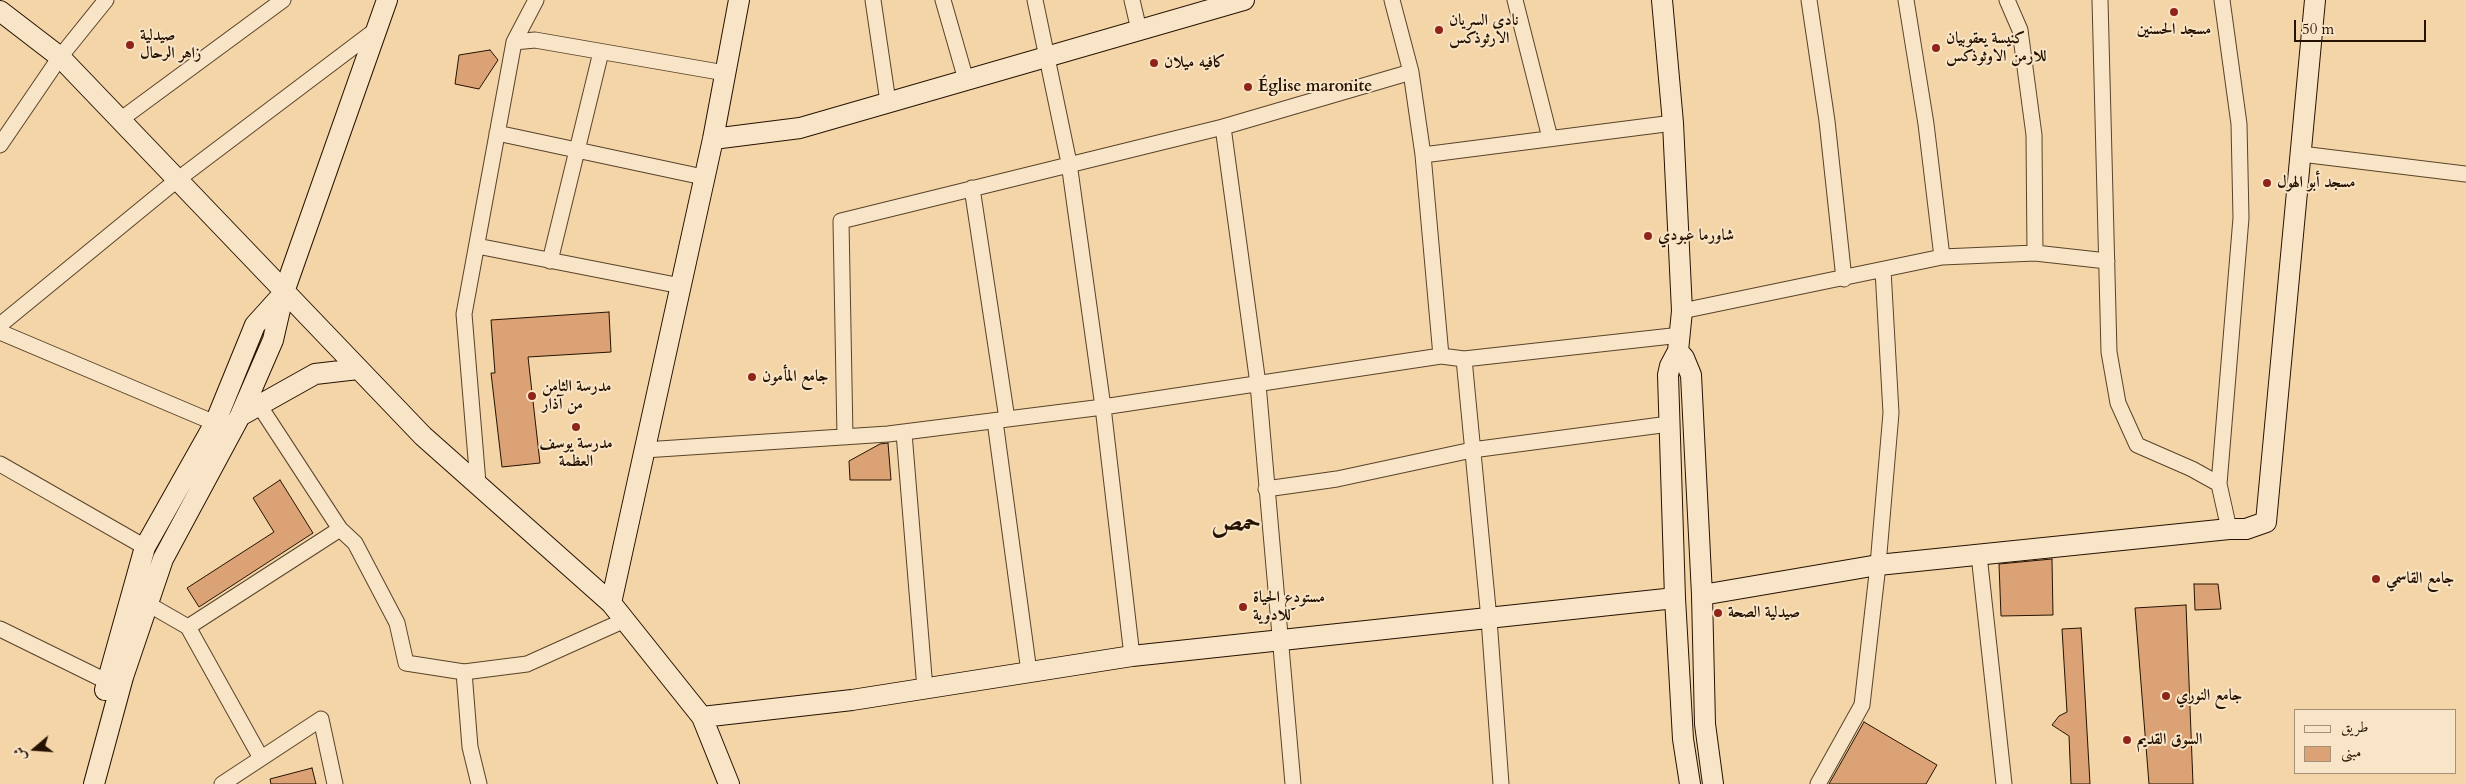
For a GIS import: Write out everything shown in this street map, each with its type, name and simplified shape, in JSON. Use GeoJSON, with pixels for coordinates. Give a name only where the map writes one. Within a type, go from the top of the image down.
{"type":"FeatureCollection","features":[{"type":"Feature","properties":{"kind":"main road"},"geometry":{"type":"LineString","coordinates":[[94,784],[123,677],[164,558],[240,416],[273,340],[284,292],[387,0]]}},
{"type":"Feature","properties":{"kind":"main road"},"geometry":{"type":"LineString","coordinates":[[611,602],[713,139],[739,0]]}},
{"type":"Feature","properties":{"kind":"main road"},"geometry":{"type":"LineString","coordinates":[[1662,0],[1673,123],[1682,311],[1680,343],[1668,375],[1675,598],[1684,739],[1690,784]]}},
{"type":"Feature","properties":{"kind":"main road"},"geometry":{"type":"LineString","coordinates":[[1702,595],[1878,565],[2230,529],[2246,529],[2266,522],[2315,0]]}},
{"type":"Feature","properties":{"kind":"main road"},"geometry":{"type":"LineString","coordinates":[[713,139],[800,128],[1236,1]]}},
{"type":"Feature","properties":{"kind":"main road"},"geometry":{"type":"LineString","coordinates":[[0,11],[60,57],[424,436],[611,602],[702,718],[729,784]]}},
{"type":"Feature","properties":{"kind":"main road"},"geometry":{"type":"LineString","coordinates":[[80,784],[145,548],[215,423],[255,325],[284,292]]}},
{"type":"Feature","properties":{"kind":"main road"},"geometry":{"type":"LineString","coordinates":[[1680,343],[1691,375],[1702,595],[1705,724],[1713,784]]}},
{"type":"Feature","properties":{"kind":"main road"},"geometry":{"type":"LineString","coordinates":[[240,416],[315,374],[358,369]]}},
{"type":"Feature","properties":{"kind":"main road"},"geometry":{"type":"LineString","coordinates":[[702,718],[852,700],[1132,656],[1675,598]]}},
{"type":"Feature","properties":{"kind":"street"},"geometry":{"type":"LineString","coordinates":[[0,145],[60,57],[106,0]]}},
{"type":"Feature","properties":{"kind":"street"},"geometry":{"type":"LineString","coordinates":[[120,120],[283,0]]}},
{"type":"Feature","properties":{"kind":"street"},"geometry":{"type":"LineString","coordinates":[[478,483],[464,314],[514,42],[536,0]]}},
{"type":"Feature","properties":{"kind":"street"},"geometry":{"type":"LineString","coordinates":[[873,0],[888,102]]}},
{"type":"Feature","properties":{"kind":"street"},"geometry":{"type":"LineString","coordinates":[[943,0],[966,80]]}},
{"type":"Feature","properties":{"kind":"street"},"geometry":{"type":"LineString","coordinates":[[1035,0],[1069,163],[1103,407],[1132,656]]}},
{"type":"Feature","properties":{"kind":"street"},"geometry":{"type":"LineString","coordinates":[[1132,0],[1139,30]]}},
{"type":"Feature","properties":{"kind":"street"},"geometry":{"type":"LineString","coordinates":[[1392,0],[1411,72],[1423,155],[1441,356]]}},
{"type":"Feature","properties":{"kind":"street"},"geometry":{"type":"LineString","coordinates":[[1515,0],[1550,138]]}},
{"type":"Feature","properties":{"kind":"street"},"geometry":{"type":"LineString","coordinates":[[1809,0],[1827,120],[1844,279]]}},
{"type":"Feature","properties":{"kind":"street"},"geometry":{"type":"LineString","coordinates":[[1906,0],[1926,124],[1942,257]]}},
{"type":"Feature","properties":{"kind":"street"},"geometry":{"type":"LineString","coordinates":[[2008,0],[2020,30],[2034,135],[2035,253]]}},
{"type":"Feature","properties":{"kind":"street"},"geometry":{"type":"LineString","coordinates":[[2100,0],[2109,352],[2118,404],[2136,445],[2192,469],[2219,484]]}},
{"type":"Feature","properties":{"kind":"street"},"geometry":{"type":"LineString","coordinates":[[2222,0],[2239,124],[2241,218],[2219,484],[2230,529]]}},
{"type":"Feature","properties":{"kind":"street"},"geometry":{"type":"LineString","coordinates":[[0,325],[177,180],[376,29]]}},
{"type":"Feature","properties":{"kind":"street"},"geometry":{"type":"LineString","coordinates":[[514,42],[535,40],[725,73]]}},
{"type":"Feature","properties":{"kind":"street"},"geometry":{"type":"LineString","coordinates":[[550,261],[601,52]]}},
{"type":"Feature","properties":{"kind":"street"},"geometry":{"type":"LineString","coordinates":[[845,437],[841,220],[1223,127],[1411,72]]}},
{"type":"Feature","properties":{"kind":"street"},"geometry":{"type":"LineString","coordinates":[[1423,155],[1673,123]]}},
{"type":"Feature","properties":{"kind":"street"},"geometry":{"type":"LineString","coordinates":[[1223,127],[1258,384],[1293,784]]}},
{"type":"Feature","properties":{"kind":"street"},"geometry":{"type":"LineString","coordinates":[[497,133],[703,178]]}},
{"type":"Feature","properties":{"kind":"street"},"geometry":{"type":"LineString","coordinates":[[2301,154],[2466,174]]}},
{"type":"Feature","properties":{"kind":"street"},"geometry":{"type":"LineString","coordinates":[[972,188],[1001,420],[1029,672]]}},
{"type":"Feature","properties":{"kind":"street"},"geometry":{"type":"LineString","coordinates":[[477,246],[681,286]]}},
{"type":"Feature","properties":{"kind":"street"},"geometry":{"type":"LineString","coordinates":[[1682,311],[1844,279],[1942,257],[2035,253],[2108,261]]}},
{"type":"Feature","properties":{"kind":"street"},"geometry":{"type":"LineString","coordinates":[[1818,784],[1862,705],[1878,565],[1892,412],[1884,270]]}},
{"type":"Feature","properties":{"kind":"street"},"geometry":{"type":"LineString","coordinates":[[0,332],[215,423]]}},
{"type":"Feature","properties":{"kind":"street"},"geometry":{"type":"LineString","coordinates":[[644,450],[904,432],[1103,407],[1441,356],[1464,359],[1680,343]]}},
{"type":"Feature","properties":{"kind":"street"},"geometry":{"type":"LineString","coordinates":[[1464,359],[1489,619],[1501,784]]}},
{"type":"Feature","properties":{"kind":"street"},"geometry":{"type":"LineString","coordinates":[[259,405],[340,529],[355,543],[397,623],[406,663],[464,672],[527,664],[625,620]]}},
{"type":"Feature","properties":{"kind":"street"},"geometry":{"type":"LineString","coordinates":[[1266,488],[1337,479],[1472,450],[1670,424]]}},
{"type":"Feature","properties":{"kind":"street"},"geometry":{"type":"LineString","coordinates":[[904,432],[925,689]]}},
{"type":"Feature","properties":{"kind":"street"},"geometry":{"type":"LineString","coordinates":[[0,464],[145,548]]}},
{"type":"Feature","properties":{"kind":"street"},"geometry":{"type":"LineString","coordinates":[[188,627],[340,529]]}},
{"type":"Feature","properties":{"kind":"street"},"geometry":{"type":"LineString","coordinates":[[1979,555],[2004,784]]}},
{"type":"Feature","properties":{"kind":"street"},"geometry":{"type":"LineString","coordinates":[[148,604],[188,627],[261,758]]}},
{"type":"Feature","properties":{"kind":"street"},"geometry":{"type":"LineString","coordinates":[[0,629],[108,682]]}},
{"type":"Feature","properties":{"kind":"street"},"geometry":{"type":"LineString","coordinates":[[464,672],[470,748],[479,784]]}},
{"type":"Feature","properties":{"kind":"street"},"geometry":{"type":"LineString","coordinates":[[222,784],[321,719],[335,784]]}},
{"type":"Feature","properties":{"kind":"building"},"geometry":{"type":"Polygon","coordinates":[[[490,50],[498,60],[479,89],[455,84],[459,55],[490,50]]]}},
{"type":"Feature","properties":{"kind":"building"},"geometry":{"type":"Polygon","coordinates":[[[609,312],[611,352],[528,357],[540,463],[502,467],[491,373],[495,373],[491,320],[609,312]]]}},
{"type":"Feature","properties":{"kind":"building"},"geometry":{"type":"Polygon","coordinates":[[[888,443],[891,480],[850,480],[849,461],[880,444],[888,443]]]}},
{"type":"Feature","properties":{"kind":"building"},"geometry":{"type":"Polygon","coordinates":[[[280,480],[313,533],[199,607],[187,588],[274,532],[253,498],[280,480]]]}},
{"type":"Feature","properties":{"kind":"building"},"geometry":{"type":"Polygon","coordinates":[[[2052,559],[2053,615],[2001,616],[1999,564],[2052,559]]]}},
{"type":"Feature","properties":{"kind":"building"},"geometry":{"type":"Polygon","coordinates":[[[2194,584],[2218,584],[2221,609],[2195,610],[2194,584]]]}},
{"type":"Feature","properties":{"kind":"building","name":"جامع النوري"},"geometry":{"type":"Polygon","coordinates":[[[2186,605],[2193,784],[2149,784],[2135,608],[2186,605]]]}},
{"type":"Feature","properties":{"kind":"building"},"geometry":{"type":"Polygon","coordinates":[[[2081,628],[2090,784],[2071,784],[2069,736],[2052,725],[2059,716],[2067,712],[2062,629],[2081,628]]]}},
{"type":"Feature","properties":{"kind":"building"},"geometry":{"type":"Polygon","coordinates":[[[1864,722],[1937,765],[1926,784],[1829,784],[1864,722]]]}},
{"type":"Feature","properties":{"kind":"building"},"geometry":{"type":"Polygon","coordinates":[[[312,768],[316,784],[271,784],[270,779],[312,768]]]}},
{"type":"Feature","properties":{"kind":"place","name":"مسجد الحسنين"},"geometry":{"type":"Point","coordinates":[2174,12]}},
{"type":"Feature","properties":{"kind":"place","name":"نادي السريان الارثوذكس"},"geometry":{"type":"Point","coordinates":[1439,30]}},
{"type":"Feature","properties":{"kind":"place","name":"صيدلية زاهر الرحال"},"geometry":{"type":"Point","coordinates":[130,45]}},
{"type":"Feature","properties":{"kind":"place","name":"كنيسة يعقوبيان للارمن الاوثوذكس"},"geometry":{"type":"Point","coordinates":[1936,48]}},
{"type":"Feature","properties":{"kind":"place","name":"كافيه ميلان"},"geometry":{"type":"Point","coordinates":[1154,63]}},
{"type":"Feature","properties":{"kind":"place","name":"Église maronite"},"geometry":{"type":"Point","coordinates":[1248,87]}},
{"type":"Feature","properties":{"kind":"place","name":"مسجد أبو الهول"},"geometry":{"type":"Point","coordinates":[2267,183]}},
{"type":"Feature","properties":{"kind":"place","name":"شاورما عبودي"},"geometry":{"type":"Point","coordinates":[1648,236]}},
{"type":"Feature","properties":{"kind":"place","name":"جامع المأمون"},"geometry":{"type":"Point","coordinates":[752,377]}},
{"type":"Feature","properties":{"kind":"place","name":"مدرسة الثامن من آذار"},"geometry":{"type":"Point","coordinates":[532,396]}},
{"type":"Feature","properties":{"kind":"place","name":"مدرسة يوسف العظمة"},"geometry":{"type":"Point","coordinates":[576,427]}},
{"type":"Feature","properties":{"kind":"place","name":"جامع القاسمي"},"geometry":{"type":"Point","coordinates":[2376,579]}},
{"type":"Feature","properties":{"kind":"place","name":"مستودع الحياة للادوية"},"geometry":{"type":"Point","coordinates":[1243,607]}},
{"type":"Feature","properties":{"kind":"place","name":"صيدلية الصحة"},"geometry":{"type":"Point","coordinates":[1718,613]}},
{"type":"Feature","properties":{"kind":"place","name":"جامع النوري"},"geometry":{"type":"Point","coordinates":[2166,696]}},
{"type":"Feature","properties":{"kind":"place","name":"السوق القديم"},"geometry":{"type":"Point","coordinates":[2127,740]}},
{"type":"Feature","properties":{"kind":"district","name":"حمص"},"geometry":{"type":"Point","coordinates":[1236,524]}}]}
